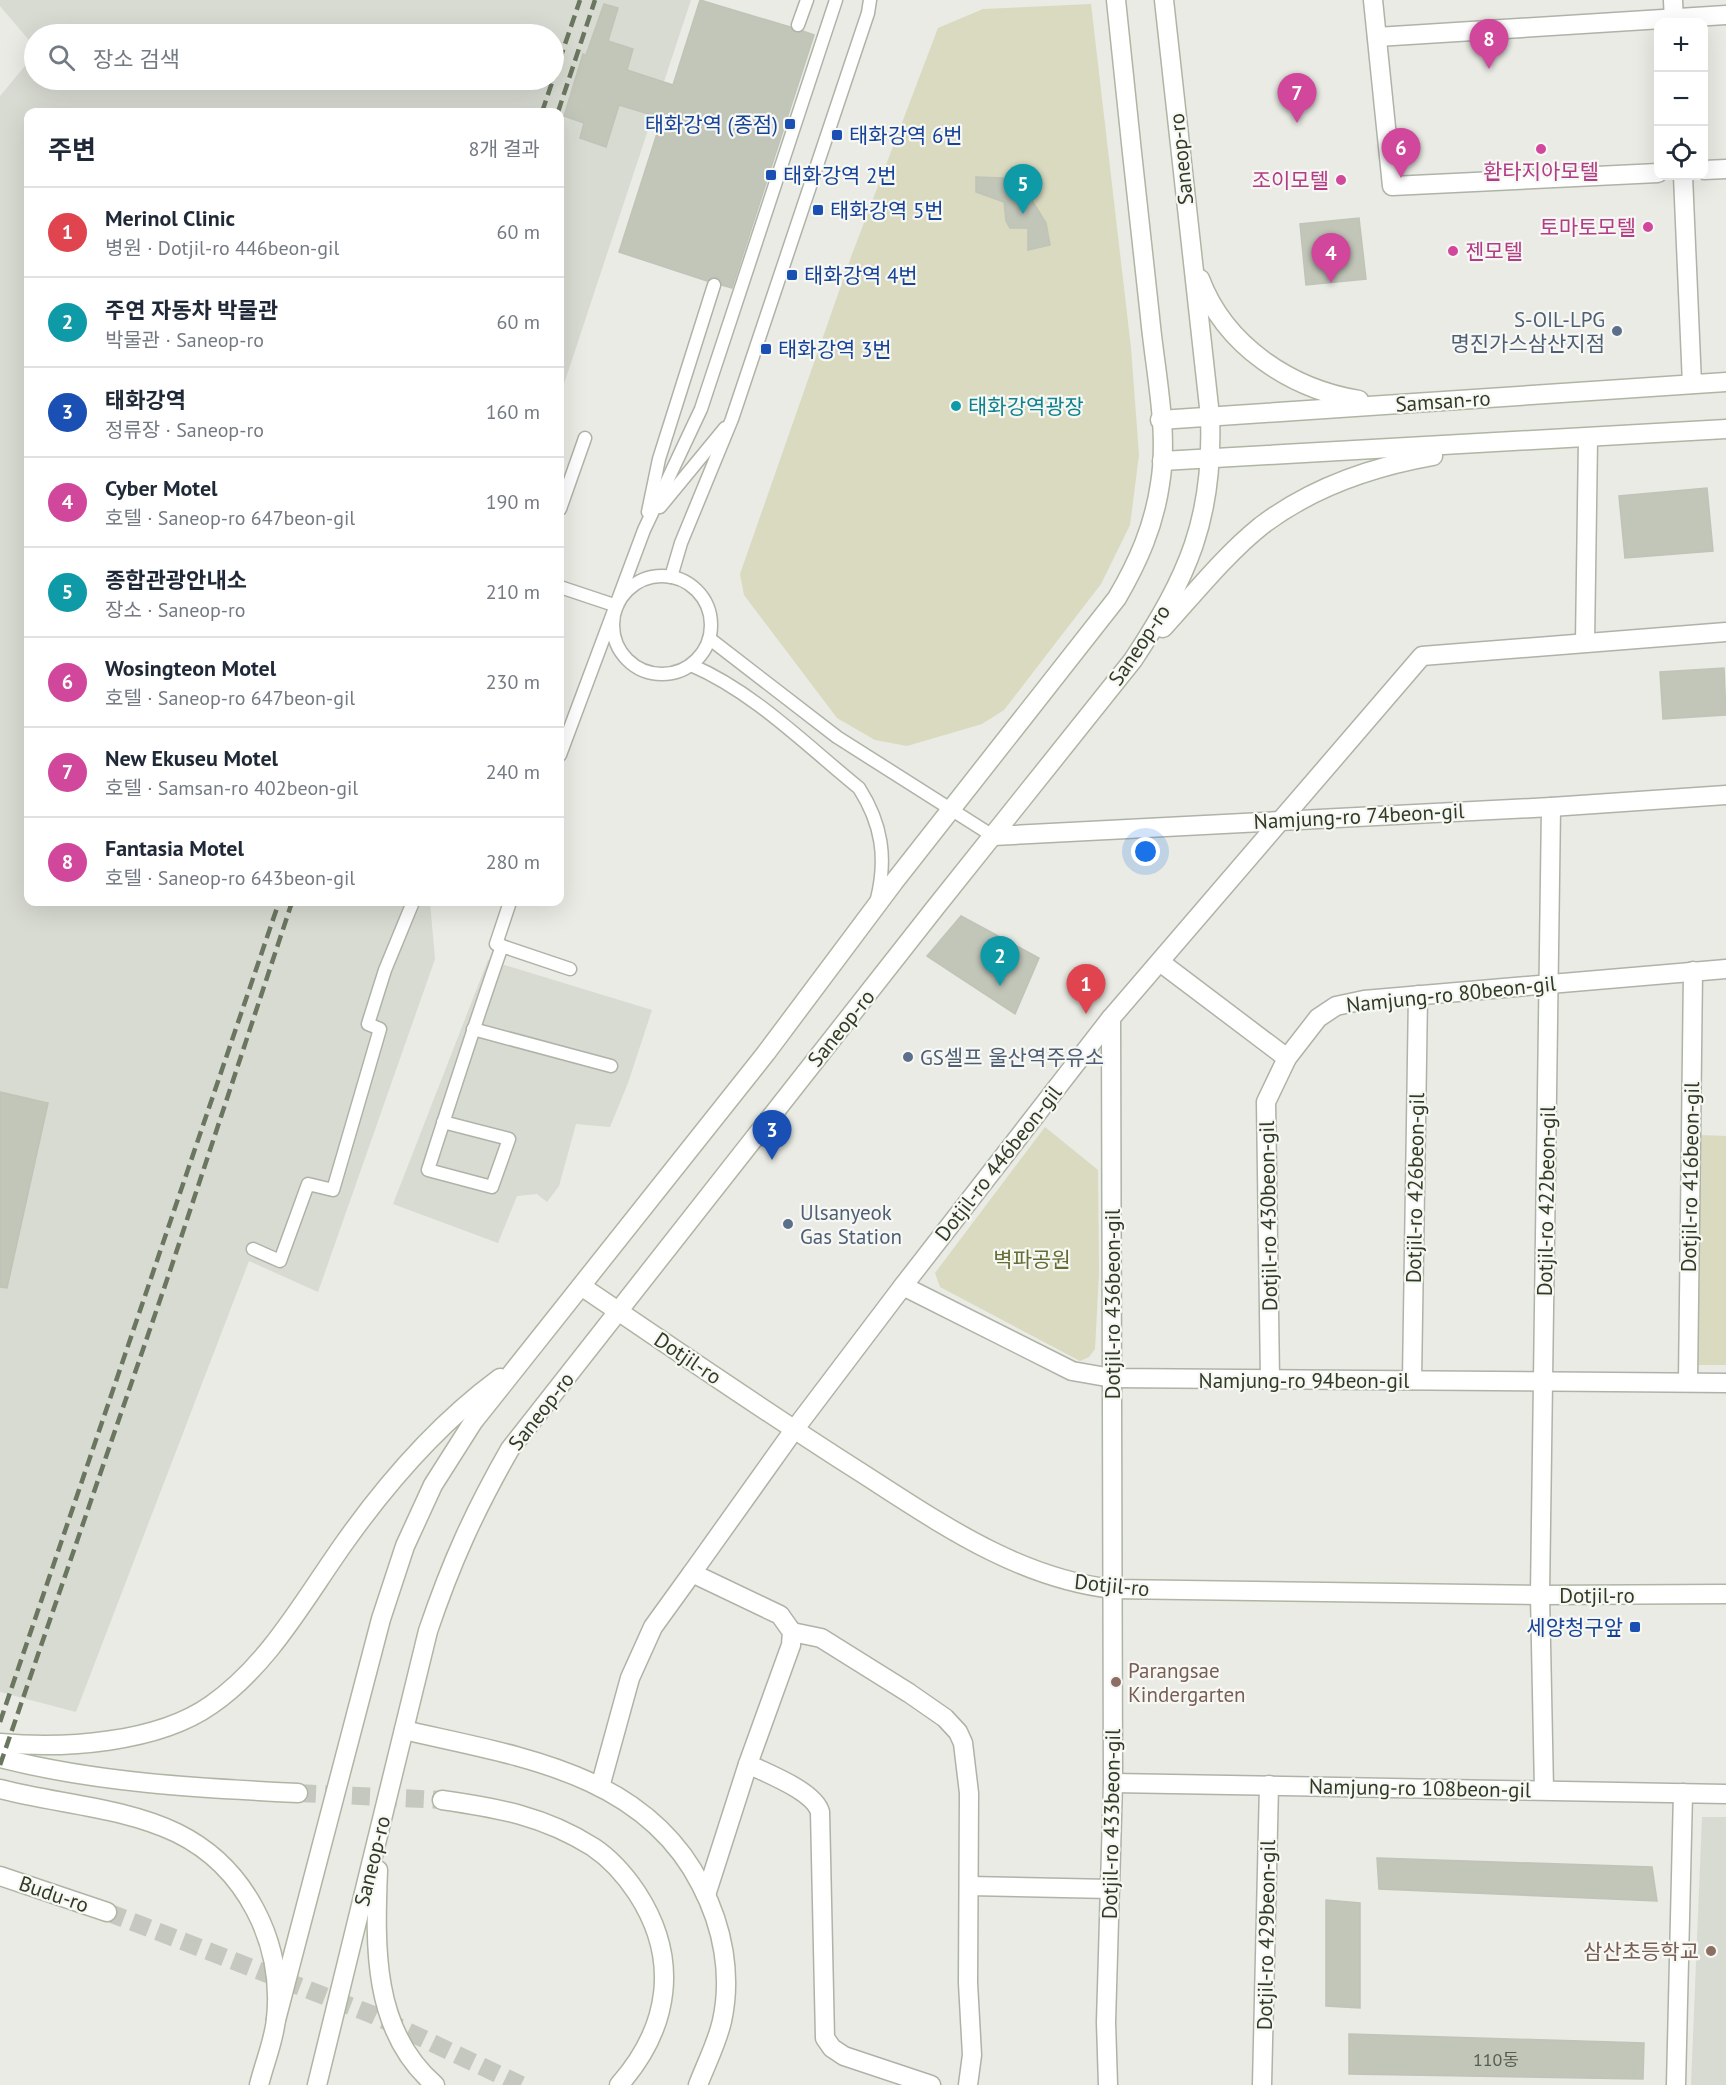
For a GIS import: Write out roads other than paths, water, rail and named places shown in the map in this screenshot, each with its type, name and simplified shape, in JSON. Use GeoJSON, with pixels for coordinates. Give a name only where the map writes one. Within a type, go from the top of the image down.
{"type":"FeatureCollection","features":[{"type":"Feature","properties":{"kind":"street","name":"Saneop-ro"},"geometry":{"type":"LineString","coordinates":[[259,2085],[381,1619],[405,1546],[433,1485],[473,1422],[766,1053],[951,810],[1117,598],[1137,563],[1152,524],[1161,484],[1162,461],[1160,420],[1116,0]]}},
{"type":"Feature","properties":{"kind":"street","name":"Saneop-ro"},"geometry":{"type":"LineString","coordinates":[[316,2085],[428,1631],[449,1567],[476,1509],[510,1449],[1133,660],[1160,620],[1181,579],[1197,538],[1209,490],[1212,458],[1210,416],[1164,0]]}},
{"type":"Feature","properties":{"kind":"street"},"geometry":{"type":"LineString","coordinates":[[1373,0],[1392,186],[1654,173]]}},
{"type":"Feature","properties":{"kind":"street"},"geometry":{"type":"LineString","coordinates":[[1673,0],[1674,18]]}},
{"type":"Feature","properties":{"kind":"street"},"geometry":{"type":"LineString","coordinates":[[1700,18],[1726,15]]}},
{"type":"Feature","properties":{"kind":"street"},"geometry":{"type":"LineString","coordinates":[[1377,37],[1654,22]]}},
{"type":"Feature","properties":{"kind":"street"},"geometry":{"type":"LineString","coordinates":[[1708,170],[1726,169]]}},
{"type":"Feature","properties":{"kind":"street"},"geometry":{"type":"LineString","coordinates":[[1683,180],[1692,384]]}},
{"type":"Feature","properties":{"kind":"street"},"geometry":{"type":"LineString","coordinates":[[1192,259],[1216,310],[1231,332],[1253,352],[1295,380],[1322,391],[1394,404]]}},
{"type":"Feature","properties":{"kind":"street","name":"Samsan-ro"},"geometry":{"type":"LineString","coordinates":[[1160,420],[1726,382]]}},
{"type":"Feature","properties":{"kind":"street","name":"Samsan-ro"},"geometry":{"type":"LineString","coordinates":[[1162,461],[1588,439],[1726,429]]}},
{"type":"Feature","properties":{"kind":"street"},"geometry":{"type":"LineString","coordinates":[[1585,642],[1588,439]]}},
{"type":"Feature","properties":{"kind":"street"},"geometry":{"type":"LineString","coordinates":[[1133,660],[1233,553],[1260,527],[1288,507],[1324,488],[1374,469],[1504,442]]}},
{"type":"Feature","properties":{"kind":"street","name":"Dotjil-ro 446beon-gil"},"geometry":{"type":"LineString","coordinates":[[600,1786],[630,1678],[653,1627],[794,1430],[1111,1018],[1422,656],[1726,632]]}},
{"type":"Feature","properties":{"kind":"street","name":"Namjung-ro 74beon-gil"},"geometry":{"type":"LineString","coordinates":[[993,836],[1551,807],[1726,795]]}},
{"type":"Feature","properties":{"kind":"street","name":"Dotjil-ro 422beon-gil"},"geometry":{"type":"LineString","coordinates":[[1544,1791],[1540,1595],[1551,807]]}},
{"type":"Feature","properties":{"kind":"street"},"geometry":{"type":"LineString","coordinates":[[1160,962],[1287,1058]]}},
{"type":"Feature","properties":{"kind":"street","name":"Namjung-ro 80beon-gil"},"geometry":{"type":"LineString","coordinates":[[1287,1058],[1318,1018],[1336,1006],[1364,1000],[1726,969]]}},
{"type":"Feature","properties":{"kind":"street","name":"Dotjil-ro 416beon-gil"},"geometry":{"type":"LineString","coordinates":[[1688,1382],[1692,971]]}},
{"type":"Feature","properties":{"kind":"street","name":"Dotjil-ro 426beon-gil"},"geometry":{"type":"LineString","coordinates":[[1412,1380],[1418,995]]}},
{"type":"Feature","properties":{"kind":"street","name":"Dotjil-ro 436beon-gil"},"geometry":{"type":"LineString","coordinates":[[1111,1018],[1113,1589]]}},
{"type":"Feature","properties":{"kind":"street","name":"Dotjil-ro 430beon-gil"},"geometry":{"type":"LineString","coordinates":[[1270,1380],[1266,1102],[1287,1058]]}},
{"type":"Feature","properties":{"kind":"street","name":"Dotjil-ro"},"geometry":{"type":"LineString","coordinates":[[581,1286],[794,1430],[973,1544],[1027,1567],[1079,1585],[1113,1589],[1540,1595],[1726,1594]]}},
{"type":"Feature","properties":{"kind":"street","name":"Namjung-ro 94beon-gil"},"geometry":{"type":"LineString","coordinates":[[903,1286],[1072,1371],[1112,1378],[1726,1383]]}},
{"type":"Feature","properties":{"kind":"street"},"geometry":{"type":"LineString","coordinates":[[0,1743],[53,1744],[127,1737],[184,1721],[210,1706],[256,1665],[368,1511],[422,1446],[452,1416],[521,1362]]}},
{"type":"Feature","properties":{"kind":"street"},"geometry":{"type":"LineString","coordinates":[[692,1573],[780,1615],[792,1632],[791,1645],[748,1764],[706,1894]]}},
{"type":"Feature","properties":{"kind":"street","name":"Dotjil-ro 433beon-gil"},"geometry":{"type":"LineString","coordinates":[[1108,2085],[1106,2022],[1113,1783],[1113,1589]]}},
{"type":"Feature","properties":{"kind":"street"},"geometry":{"type":"LineString","coordinates":[[792,1632],[821,1638],[909,1693],[945,1718],[958,1732],[963,1743],[968,1770],[968,1983],[972,2055],[968,2085]]}},
{"type":"Feature","properties":{"kind":"street"},"geometry":{"type":"LineString","coordinates":[[404,1730],[535,1763],[600,1786],[623,1798],[655,1821],[685,1856],[706,1894],[722,1936],[726,1984],[722,2022],[698,2085]]}},
{"type":"Feature","properties":{"kind":"street"},"geometry":{"type":"LineString","coordinates":[[0,1758],[100,1778],[142,1783],[298,1793]]}},
{"type":"Feature","properties":{"kind":"street"},"geometry":{"type":"LineString","coordinates":[[748,1764],[808,1794],[817,1803],[820,1812],[823,1862],[825,2038],[832,2048],[844,2056],[931,2085]]}},
{"type":"Feature","properties":{"kind":"street","name":"Namjung-ro 108beon-gil"},"geometry":{"type":"LineString","coordinates":[[1113,1783],[1726,1794]]}},
{"type":"Feature","properties":{"kind":"street","name":"Dotjil-ro 429beon-gil"},"geometry":{"type":"LineString","coordinates":[[1262,2085],[1269,1785]]}},
{"type":"Feature","properties":{"kind":"street"},"geometry":{"type":"LineString","coordinates":[[0,1789],[146,1822],[177,1833],[219,1862],[249,1899],[264,1929],[274,1967],[276,2020]]}},
{"type":"Feature","properties":{"kind":"street"},"geometry":{"type":"LineString","coordinates":[[1676,2085],[1683,1793]]}},
{"type":"Feature","properties":{"kind":"street"},"geometry":{"type":"LineString","coordinates":[[442,1800],[501,1808],[551,1824],[594,1848],[625,1874],[649,1911],[662,1944],[664,1979],[661,2008],[652,2036],[637,2065],[619,2085]]}},
{"type":"Feature","properties":{"kind":"street"},"geometry":{"type":"LineString","coordinates":[[382,1817],[376,1910],[381,1987],[387,2016],[400,2046],[417,2070],[435,2085]]}},
{"type":"Feature","properties":{"kind":"street","name":"Budu-ro"},"geometry":{"type":"LineString","coordinates":[[0,1876],[107,1912]]}},
{"type":"Feature","properties":{"kind":"street"},"geometry":{"type":"LineString","coordinates":[[969,1886],[1110,1889]]}},
{"type":"Feature","properties":{"kind":"lane"},"geometry":{"type":"LineString","coordinates":[[798,25],[807,0]]}},
{"type":"Feature","properties":{"kind":"lane"},"geometry":{"type":"LineString","coordinates":[[564,744],[644,531],[701,409],[836,0]]}},
{"type":"Feature","properties":{"kind":"lane"},"geometry":{"type":"LineString","coordinates":[[671,577],[681,543],[732,419],[868,14],[870,0]]}},
{"type":"Feature","properties":{"kind":"lane"},"geometry":{"type":"LineString","coordinates":[[644,531],[659,459],[714,285]]}},
{"type":"Feature","properties":{"kind":"lane"},"geometry":{"type":"LineString","coordinates":[[644,531],[732,419]]}},
{"type":"Feature","properties":{"kind":"lane"},"geometry":{"type":"LineString","coordinates":[[564,498],[585,438]]}},
{"type":"Feature","properties":{"kind":"lane"},"geometry":{"type":"LineString","coordinates":[[654,577],[671,577],[686,582],[699,593],[708,607],[711,623],[710,639],[702,654],[691,665],[677,672],[661,675],[645,672],[631,664],[621,652],[614,638],[613,622],[617,606],[626,593],[639,582],[654,577]]}},
{"type":"Feature","properties":{"kind":"lane"},"geometry":{"type":"LineString","coordinates":[[564,588],[617,606]]}},
{"type":"Feature","properties":{"kind":"lane"},"geometry":{"type":"LineString","coordinates":[[710,639],[837,737],[993,836]]}},
{"type":"Feature","properties":{"kind":"lane"},"geometry":{"type":"LineString","coordinates":[[691,665],[717,676],[859,788],[872,808],[879,828],[883,852],[882,880],[875,909]]}},
{"type":"Feature","properties":{"kind":"lane"},"geometry":{"type":"LineString","coordinates":[[253,1249],[280,1261],[308,1184],[333,1190],[380,1029],[368,1024],[385,970],[411,906]]}},
{"type":"Feature","properties":{"kind":"lane"},"geometry":{"type":"LineString","coordinates":[[509,906],[496,944],[570,969]]}},
{"type":"Feature","properties":{"kind":"lane"},"geometry":{"type":"LineString","coordinates":[[443,1122],[509,1139],[492,1186],[428,1170],[443,1122],[473,1029],[502,946]]}},
{"type":"Feature","properties":{"kind":"lane"},"geometry":{"type":"LineString","coordinates":[[473,1029],[611,1066]]}},
{"type":"Feature","properties":{"kind":"tunnel"},"geometry":{"type":"LineString","coordinates":[[298,1793],[442,1800]]}},
{"type":"Feature","properties":{"kind":"tunnel"},"geometry":{"type":"LineString","coordinates":[[107,1912],[371,2014],[521,2085]]}},
{"type":"Feature","properties":{"kind":"railway"},"geometry":{"type":"LineString","coordinates":[[564,47],[580,0]]}},
{"type":"Feature","properties":{"kind":"railway"},"geometry":{"type":"LineString","coordinates":[[559,108],[595,0]]}},
{"type":"Feature","properties":{"kind":"railway"},"geometry":{"type":"LineString","coordinates":[[543,108],[549,90]]}},
{"type":"Feature","properties":{"kind":"railway"},"geometry":{"type":"LineString","coordinates":[[0,1722],[278,906]]}},
{"type":"Feature","properties":{"kind":"railway"},"geometry":{"type":"LineString","coordinates":[[0,1765],[171,1268],[291,906]]}},
{"type":"Feature","properties":{"kind":"place","name":"Fantasia Motel"},"geometry":{"type":"Point","coordinates":[1489,69]}},
{"type":"Feature","properties":{"kind":"place","name":"New Ekuseu Motel"},"geometry":{"type":"Point","coordinates":[1297,123]}},
{"type":"Feature","properties":{"kind":"place","name":"태화강역 (종점)"},"geometry":{"type":"Point","coordinates":[790,124]}},
{"type":"Feature","properties":{"kind":"place","name":"태화강역 6번"},"geometry":{"type":"Point","coordinates":[837,135]}},
{"type":"Feature","properties":{"kind":"place","name":"환타지아모텔"},"geometry":{"type":"Point","coordinates":[1541,149]}},
{"type":"Feature","properties":{"kind":"place","name":"태화강역 2번"},"geometry":{"type":"Point","coordinates":[771,175]}},
{"type":"Feature","properties":{"kind":"place","name":"Wosingteon Motel"},"geometry":{"type":"Point","coordinates":[1401,178]}},
{"type":"Feature","properties":{"kind":"place","name":"조이모텔"},"geometry":{"type":"Point","coordinates":[1341,180]}},
{"type":"Feature","properties":{"kind":"place","name":"태화강역 5번"},"geometry":{"type":"Point","coordinates":[818,210]}},
{"type":"Feature","properties":{"kind":"place","name":"종합관광안내소"},"geometry":{"type":"Point","coordinates":[1023,214]}},
{"type":"Feature","properties":{"kind":"place","name":"토마토모텔"},"geometry":{"type":"Point","coordinates":[1648,227]}},
{"type":"Feature","properties":{"kind":"place","name":"젠모텔"},"geometry":{"type":"Point","coordinates":[1453,251]}},
{"type":"Feature","properties":{"kind":"place","name":"태화강역 4번"},"geometry":{"type":"Point","coordinates":[792,275]}},
{"type":"Feature","properties":{"kind":"place","name":"Cyber Motel"},"geometry":{"type":"Point","coordinates":[1331,283]}},
{"type":"Feature","properties":{"kind":"place","name":"S-OIL-LPG 명진가스삼산지점"},"geometry":{"type":"Point","coordinates":[1617,331]}},
{"type":"Feature","properties":{"kind":"place","name":"태화강역 3번"},"geometry":{"type":"Point","coordinates":[766,349]}},
{"type":"Feature","properties":{"kind":"place","name":"태화강역광장"},"geometry":{"type":"Point","coordinates":[956,406]}},
{"type":"Feature","properties":{"kind":"place","name":"주연 자동차 박물관"},"geometry":{"type":"Point","coordinates":[1000,986]}},
{"type":"Feature","properties":{"kind":"place","name":"Merinol Clinic"},"geometry":{"type":"Point","coordinates":[1086,1014]}},
{"type":"Feature","properties":{"kind":"place","name":"GS셀프 울산역주유소"},"geometry":{"type":"Point","coordinates":[908,1057]}},
{"type":"Feature","properties":{"kind":"place","name":"태화강역"},"geometry":{"type":"Point","coordinates":[772,1160]}},
{"type":"Feature","properties":{"kind":"place","name":"Ulsanyeok Gas Station"},"geometry":{"type":"Point","coordinates":[788,1224]}},
{"type":"Feature","properties":{"kind":"place","name":"세양청구앞"},"geometry":{"type":"Point","coordinates":[1635,1627]}},
{"type":"Feature","properties":{"kind":"place","name":"Parangsae Kindergarten"},"geometry":{"type":"Point","coordinates":[1116,1682]}},
{"type":"Feature","properties":{"kind":"place","name":"삼산초등학교"},"geometry":{"type":"Point","coordinates":[1711,1951]}},
{"type":"Feature","properties":{"kind":"park label","name":"벽파공원"},"geometry":{"type":"Point","coordinates":[1032,1259]}}]}
